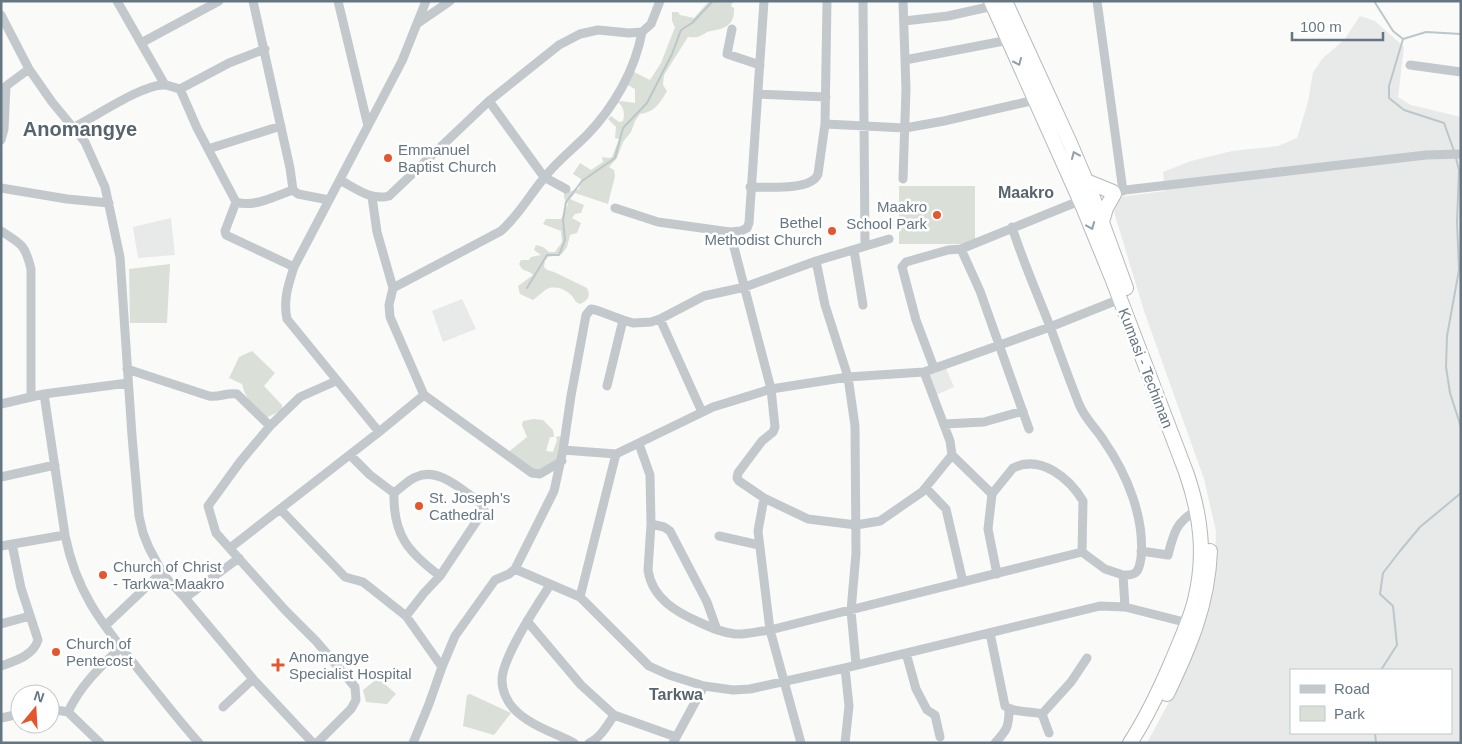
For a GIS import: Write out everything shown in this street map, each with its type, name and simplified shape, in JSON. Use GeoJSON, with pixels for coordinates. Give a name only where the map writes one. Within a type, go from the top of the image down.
{"type":"FeatureCollection","features":[{"type":"Feature","properties":{"kind":"highway"},"geometry":{"type":"LineString","coordinates":[[996,3],[1086,181],[1087,201],[1102,222],[1205,505],[1209,526],[1210,570],[1203,607],[1193,624],[1156,718],[1141,743]]}},
{"type":"Feature","properties":{"kind":"highway","name":"Kumasi - Techiman"},"geometry":{"type":"LineString","coordinates":[[996,3],[1009,40],[1035,100],[1087,201],[1120,299],[1186,472],[1197,510],[1201,557],[1193,624],[1145,720],[1130,743]]}},
{"type":"Feature","properties":{"kind":"highway"},"geometry":{"type":"LineString","coordinates":[[1086,181],[1117,192],[1106,208],[1102,222]]}},
{"type":"Feature","properties":{"kind":"street"},"geometry":{"type":"LineString","coordinates":[[117,1],[165,85]]}},
{"type":"Feature","properties":{"kind":"street"},"geometry":{"type":"LineString","coordinates":[[141,43],[219,1]]}},
{"type":"Feature","properties":{"kind":"street"},"geometry":{"type":"LineString","coordinates":[[253,1],[290,168],[292,190]]}},
{"type":"Feature","properties":{"kind":"street"},"geometry":{"type":"LineString","coordinates":[[338,1],[368,126]]}},
{"type":"Feature","properties":{"kind":"street"},"geometry":{"type":"LineString","coordinates":[[379,432],[336,381],[288,319],[284,307],[294,267],[402,61],[426,1]]}},
{"type":"Feature","properties":{"kind":"street"},"geometry":{"type":"LineString","coordinates":[[417,23],[450,1]]}},
{"type":"Feature","properties":{"kind":"street"},"geometry":{"type":"LineString","coordinates":[[393,288],[501,231],[522,209],[544,177],[592,129],[613,103],[634,60],[642,32],[651,24],[660,1]]}},
{"type":"Feature","properties":{"kind":"street"},"geometry":{"type":"LineString","coordinates":[[615,208],[658,222],[730,232],[745,230],[748,226],[764,1]]}},
{"type":"Feature","properties":{"kind":"street"},"geometry":{"type":"LineString","coordinates":[[750,187],[786,187],[809,183],[815,180],[818,174],[825,124],[827,1]]}},
{"type":"Feature","properties":{"kind":"street"},"geometry":{"type":"LineString","coordinates":[[863,1],[863,187],[865,245]]}},
{"type":"Feature","properties":{"kind":"street"},"geometry":{"type":"LineString","coordinates":[[903,1],[905,60],[904,179]]}},
{"type":"Feature","properties":{"kind":"street"},"geometry":{"type":"LineString","coordinates":[[1097,1],[1117,192]]}},
{"type":"Feature","properties":{"kind":"street"},"geometry":{"type":"LineString","coordinates":[[904,21],[948,16],[996,3]]}},
{"type":"Feature","properties":{"kind":"street"},"geometry":{"type":"LineString","coordinates":[[1,15],[30,69],[52,102],[85,142],[96,164],[109,203],[120,257],[139,516],[143,533],[162,572],[253,679],[313,743]]}},
{"type":"Feature","properties":{"kind":"street"},"geometry":{"type":"LineString","coordinates":[[732,29],[727,54],[760,65]]}},
{"type":"Feature","properties":{"kind":"street"},"geometry":{"type":"LineString","coordinates":[[340,180],[372,197],[388,196],[489,101],[559,45],[580,34],[598,30],[629,33],[642,32]]}},
{"type":"Feature","properties":{"kind":"street"},"geometry":{"type":"LineString","coordinates":[[905,60],[1009,40]]}},
{"type":"Feature","properties":{"kind":"street"},"geometry":{"type":"LineString","coordinates":[[74,127],[126,98],[151,88],[165,85],[180,89],[230,63],[265,49]]}},
{"type":"Feature","properties":{"kind":"street"},"geometry":{"type":"LineString","coordinates":[[1410,65],[1461,72]]}},
{"type":"Feature","properties":{"kind":"street"},"geometry":{"type":"LineString","coordinates":[[1,140],[4,129],[6,86],[30,69]]}},
{"type":"Feature","properties":{"kind":"street"},"geometry":{"type":"LineString","coordinates":[[180,89],[208,149],[236,202],[242,204],[254,203],[292,190]]}},
{"type":"Feature","properties":{"kind":"street"},"geometry":{"type":"LineString","coordinates":[[758,94],[826,97]]}},
{"type":"Feature","properties":{"kind":"street"},"geometry":{"type":"LineString","coordinates":[[825,124],[905,128],[1035,100]]}},
{"type":"Feature","properties":{"kind":"street"},"geometry":{"type":"LineString","coordinates":[[489,101],[544,177],[566,189]]}},
{"type":"Feature","properties":{"kind":"street"},"geometry":{"type":"LineString","coordinates":[[208,149],[281,126]]}},
{"type":"Feature","properties":{"kind":"street"},"geometry":{"type":"LineString","coordinates":[[934,368],[916,320],[902,268],[906,262],[948,250],[961,249],[1012,227],[1117,192],[1426,155],[1461,154]]}},
{"type":"Feature","properties":{"kind":"street"},"geometry":{"type":"LineString","coordinates":[[1,188],[67,199],[109,203]]}},
{"type":"Feature","properties":{"kind":"street"},"geometry":{"type":"LineString","coordinates":[[292,190],[298,194],[329,200]]}},
{"type":"Feature","properties":{"kind":"street"},"geometry":{"type":"LineString","coordinates":[[372,197],[378,232],[393,288],[389,305],[390,317],[424,395],[532,473],[540,474],[562,461]]}},
{"type":"Feature","properties":{"kind":"street"},"geometry":{"type":"LineString","coordinates":[[236,202],[225,231],[226,235],[294,267]]}},
{"type":"Feature","properties":{"kind":"street"},"geometry":{"type":"LineString","coordinates":[[1012,227],[1032,285],[1082,411],[1107,444],[1126,479],[1138,518],[1141,551],[1140,568],[1137,573],[1132,576],[1123,576],[1105,569],[1082,552]]}},
{"type":"Feature","properties":{"kind":"street"},"geometry":{"type":"LineString","coordinates":[[1,231],[21,243],[28,255],[31,269],[31,396]]}},
{"type":"Feature","properties":{"kind":"street"},"geometry":{"type":"LineString","coordinates":[[730,232],[771,390],[774,430],[762,441],[737,475],[739,481],[764,498],[808,519],[856,525],[880,521],[926,488],[952,455]]}},
{"type":"Feature","properties":{"kind":"street"},"geometry":{"type":"LineString","coordinates":[[413,743],[442,667],[458,632],[495,580],[515,569],[551,498],[562,461],[571,396],[586,316],[590,309],[623,320],[640,323],[660,319],[704,296],[745,287],[816,261],[889,239]]}},
{"type":"Feature","properties":{"kind":"street"},"geometry":{"type":"LineString","coordinates":[[961,249],[980,290],[1029,428]]}},
{"type":"Feature","properties":{"kind":"street"},"geometry":{"type":"LineString","coordinates":[[854,250],[863,305]]}},
{"type":"Feature","properties":{"kind":"street"},"geometry":{"type":"LineString","coordinates":[[816,261],[825,305],[848,377],[854,426],[856,568],[851,610],[856,664]]}},
{"type":"Feature","properties":{"kind":"street"},"geometry":{"type":"LineString","coordinates":[[563,450],[616,454],[726,402],[771,390],[848,377],[924,372],[1050,327],[1120,299]]}},
{"type":"Feature","properties":{"kind":"street"},"geometry":{"type":"LineString","coordinates":[[660,319],[702,412]]}},
{"type":"Feature","properties":{"kind":"street"},"geometry":{"type":"LineString","coordinates":[[607,386],[623,320]]}},
{"type":"Feature","properties":{"kind":"street"},"geometry":{"type":"LineString","coordinates":[[127,369],[209,396],[237,394],[270,426]]}},
{"type":"Feature","properties":{"kind":"street"},"geometry":{"type":"LineString","coordinates":[[924,372],[950,441],[952,455],[992,494]]}},
{"type":"Feature","properties":{"kind":"street"},"geometry":{"type":"LineString","coordinates":[[317,743],[351,709],[356,700],[355,687],[316,641],[284,610],[216,533],[208,506],[240,462],[270,426],[300,397],[336,381]]}},
{"type":"Feature","properties":{"kind":"street"},"geometry":{"type":"LineString","coordinates":[[1,404],[31,396],[128,383]]}},
{"type":"Feature","properties":{"kind":"street"},"geometry":{"type":"LineString","coordinates":[[44,394],[69,554],[76,577],[87,599],[105,626],[199,743]]}},
{"type":"Feature","properties":{"kind":"street"},"geometry":{"type":"LineString","coordinates":[[230,548],[424,395]]}},
{"type":"Feature","properties":{"kind":"street"},"geometry":{"type":"LineString","coordinates":[[944,424],[984,422],[1023,411]]}},
{"type":"Feature","properties":{"kind":"street"},"geometry":{"type":"LineString","coordinates":[[639,444],[650,475],[651,524],[648,570],[653,585],[673,610],[717,630],[735,634],[770,630],[1082,552]]}},
{"type":"Feature","properties":{"kind":"street"},"geometry":{"type":"LineString","coordinates":[[580,597],[616,454]]}},
{"type":"Feature","properties":{"kind":"street"},"geometry":{"type":"LineString","coordinates":[[350,455],[370,475],[394,493]]}},
{"type":"Feature","properties":{"kind":"street"},"geometry":{"type":"LineString","coordinates":[[1,477],[56,465]]}},
{"type":"Feature","properties":{"kind":"street"},"geometry":{"type":"LineString","coordinates":[[997,574],[988,529],[992,494],[1014,468],[1018,466],[1033,465],[1057,472],[1083,501],[1082,552]]}},
{"type":"Feature","properties":{"kind":"street"},"geometry":{"type":"LineString","coordinates":[[394,493],[415,477],[431,475],[448,480],[484,507],[483,514],[440,576],[406,616]]}},
{"type":"Feature","properties":{"kind":"street"},"geometry":{"type":"LineString","coordinates":[[926,488],[946,509],[963,582]]}},
{"type":"Feature","properties":{"kind":"street"},"geometry":{"type":"LineString","coordinates":[[394,493],[395,518],[402,538],[421,562],[440,576]]}},
{"type":"Feature","properties":{"kind":"street"},"geometry":{"type":"LineString","coordinates":[[764,498],[758,526],[770,630],[801,743]]}},
{"type":"Feature","properties":{"kind":"street"},"geometry":{"type":"LineString","coordinates":[[280,508],[345,577],[363,582],[406,616],[442,667]]}},
{"type":"Feature","properties":{"kind":"street"},"geometry":{"type":"LineString","coordinates":[[1141,551],[1168,555],[1176,528],[1185,517],[1197,510]]}},
{"type":"Feature","properties":{"kind":"street"},"geometry":{"type":"LineString","coordinates":[[651,524],[664,527],[670,531],[707,602],[717,630]]}},
{"type":"Feature","properties":{"kind":"street"},"geometry":{"type":"LineString","coordinates":[[1,546],[66,535]]}},
{"type":"Feature","properties":{"kind":"street"},"geometry":{"type":"LineString","coordinates":[[719,536],[759,545]]}},
{"type":"Feature","properties":{"kind":"street"},"geometry":{"type":"LineString","coordinates":[[1,666],[22,657],[37,644],[38,640],[21,588],[12,544]]}},
{"type":"Feature","properties":{"kind":"street"},"geometry":{"type":"LineString","coordinates":[[185,598],[238,558]]}},
{"type":"Feature","properties":{"kind":"street"},"geometry":{"type":"LineString","coordinates":[[515,569],[580,597],[649,666],[669,675],[704,686],[743,690],[845,668],[1100,606],[1125,607],[1193,624]]}},
{"type":"Feature","properties":{"kind":"street"},"geometry":{"type":"LineString","coordinates":[[105,626],[162,572]]}},
{"type":"Feature","properties":{"kind":"street"},"geometry":{"type":"LineString","coordinates":[[1123,576],[1125,607]]}},
{"type":"Feature","properties":{"kind":"street"},"geometry":{"type":"LineString","coordinates":[[550,585],[527,622],[503,671],[503,691],[509,703],[519,713],[574,743]]}},
{"type":"Feature","properties":{"kind":"street"},"geometry":{"type":"LineString","coordinates":[[1,624],[30,616]]}},
{"type":"Feature","properties":{"kind":"street"},"geometry":{"type":"LineString","coordinates":[[527,622],[582,685],[614,715],[674,740],[704,686]]}},
{"type":"Feature","properties":{"kind":"street"},"geometry":{"type":"LineString","coordinates":[[990,633],[1006,706],[1009,709],[1009,722],[1006,731],[995,743]]}},
{"type":"Feature","properties":{"kind":"street"},"geometry":{"type":"LineString","coordinates":[[68,712],[74,698],[92,674],[121,647]]}},
{"type":"Feature","properties":{"kind":"street"},"geometry":{"type":"LineString","coordinates":[[906,653],[916,689],[927,710],[935,715],[940,737]]}},
{"type":"Feature","properties":{"kind":"street"},"geometry":{"type":"LineString","coordinates":[[1042,714],[1071,682],[1087,658]]}},
{"type":"Feature","properties":{"kind":"street"},"geometry":{"type":"LineString","coordinates":[[845,668],[849,706],[845,743]]}},
{"type":"Feature","properties":{"kind":"street"},"geometry":{"type":"LineString","coordinates":[[223,707],[253,679]]}},
{"type":"Feature","properties":{"kind":"street"},"geometry":{"type":"LineString","coordinates":[[1009,709],[1042,714]]}},
{"type":"Feature","properties":{"kind":"street"},"geometry":{"type":"LineString","coordinates":[[60,711],[68,712],[100,743]]}},
{"type":"Feature","properties":{"kind":"street"},"geometry":{"type":"LineString","coordinates":[[1042,714],[1049,733]]}},
{"type":"Feature","properties":{"kind":"street"},"geometry":{"type":"LineString","coordinates":[[588,743],[599,735],[614,715]]}},
{"type":"Feature","properties":{"kind":"shaded area"},"geometry":{"type":"Polygon","coordinates":[[[1360,16],[1375,21],[1404,47],[1398,97],[1411,105],[1461,117],[1461,743],[1147,743],[1176,689],[1215,572],[1216,531],[1204,479],[1144,311],[1114,212],[1119,197],[1165,191],[1163,172],[1191,161],[1232,151],[1278,146],[1297,138],[1308,102],[1313,72],[1323,58],[1344,40],[1360,16]]]}},
{"type":"Feature","properties":{"kind":"shaded area"},"geometry":{"type":"Polygon","coordinates":[[[171,218],[175,255],[138,258],[133,227],[171,218]]]}},
{"type":"Feature","properties":{"kind":"shaded area"},"geometry":{"type":"Polygon","coordinates":[[[462,299],[476,329],[443,342],[432,311],[462,299]]]}},
{"type":"Feature","properties":{"kind":"shaded area"},"geometry":{"type":"Polygon","coordinates":[[[946,368],[954,387],[936,395],[928,375],[946,368]]]}},
{"type":"Feature","properties":{"kind":"green space"},"geometry":{"type":"Polygon","coordinates":[[[709,1],[733,1],[731,6],[734,8],[734,15],[732,20],[730,24],[722,28],[697,37],[688,37],[664,75],[663,85],[667,91],[653,109],[640,114],[631,132],[623,142],[617,158],[609,167],[614,170],[615,176],[608,204],[575,193],[570,199],[584,205],[581,213],[575,214],[572,218],[581,223],[577,233],[570,235],[567,247],[562,254],[548,257],[544,267],[587,288],[588,298],[580,304],[571,295],[558,288],[549,288],[533,300],[520,294],[518,286],[533,275],[522,269],[519,264],[521,260],[529,260],[531,257],[541,255],[534,250],[536,245],[543,247],[549,252],[555,252],[562,242],[561,231],[543,224],[546,219],[561,219],[568,204],[564,198],[564,193],[579,189],[581,179],[573,174],[580,163],[591,170],[603,162],[602,157],[612,157],[619,139],[615,138],[616,127],[608,119],[611,116],[619,122],[623,121],[624,111],[618,102],[635,103],[635,89],[626,84],[632,71],[650,80],[661,63],[675,27],[672,21],[672,12],[678,12],[680,15],[694,18],[709,1]]]}},
{"type":"Feature","properties":{"kind":"green space","name":"Maakro School Park"},"geometry":{"type":"Polygon","coordinates":[[[899,186],[975,186],[975,244],[899,244],[899,186]]]}},
{"type":"Feature","properties":{"kind":"green space"},"geometry":{"type":"Polygon","coordinates":[[[170,264],[167,323],[130,323],[129,269],[170,264]]]}},
{"type":"Feature","properties":{"kind":"green space"},"geometry":{"type":"Polygon","coordinates":[[[252,351],[275,373],[264,386],[282,405],[282,410],[264,418],[250,402],[242,384],[229,378],[239,357],[252,351]]]}},
{"type":"Feature","properties":{"kind":"green space"},"geometry":{"type":"Polygon","coordinates":[[[543,420],[553,430],[554,437],[550,437],[546,451],[553,452],[557,440],[556,437],[559,436],[562,439],[556,461],[549,466],[535,471],[507,453],[527,437],[522,425],[523,421],[543,420]]]}},
{"type":"Feature","properties":{"kind":"green space"},"geometry":{"type":"Polygon","coordinates":[[[378,678],[396,694],[387,704],[366,702],[363,690],[378,678]]]}},
{"type":"Feature","properties":{"kind":"green space"},"geometry":{"type":"Polygon","coordinates":[[[470,694],[511,713],[494,735],[463,726],[467,695],[470,694]]]}},
{"type":"Feature","properties":{"kind":"waterway"},"geometry":{"type":"LineString","coordinates":[[527,288],[547,255],[559,255],[565,240],[563,220],[566,202],[582,181],[615,158],[623,128],[647,103],[672,54],[681,30],[692,23],[713,1]]}},
{"type":"Feature","properties":{"kind":"waterway"},"geometry":{"type":"LineString","coordinates":[[1374,1],[1393,31],[1403,39],[1426,32],[1461,34]]}},
{"type":"Feature","properties":{"kind":"waterway"},"geometry":{"type":"LineString","coordinates":[[1403,39],[1389,86],[1389,98],[1404,110],[1444,123],[1454,151]]}},
{"type":"Feature","properties":{"kind":"waterway"},"geometry":{"type":"LineString","coordinates":[[1456,158],[1459,170],[1457,222],[1459,270],[1447,336],[1446,367],[1450,393],[1461,427]]}},
{"type":"Feature","properties":{"kind":"waterway"},"geometry":{"type":"LineString","coordinates":[[1382,669],[1397,645],[1393,606],[1380,594],[1383,573],[1420,527],[1461,493]]}},
{"type":"Feature","properties":{"kind":"waterway"},"geometry":{"type":"LineString","coordinates":[[1375,734],[1376,743]]}},
{"type":"Feature","properties":{"kind":"place","name":"Emmanuel Baptist Church"},"geometry":{"type":"Point","coordinates":[388,158]}},
{"type":"Feature","properties":{"kind":"place","name":"Maakro School Park"},"geometry":{"type":"Point","coordinates":[937,215]}},
{"type":"Feature","properties":{"kind":"place","name":"Bethel Methodist Church"},"geometry":{"type":"Point","coordinates":[832,231]}},
{"type":"Feature","properties":{"kind":"place","name":"St. Joseph's Cathedral"},"geometry":{"type":"Point","coordinates":[419,506]}},
{"type":"Feature","properties":{"kind":"place","name":"Church of Christ - Tarkwa-Maakro"},"geometry":{"type":"Point","coordinates":[103,575]}},
{"type":"Feature","properties":{"kind":"place","name":"Church of Pentecost"},"geometry":{"type":"Point","coordinates":[56,652]}},
{"type":"Feature","properties":{"kind":"place","name":"Anomangye Specialist Hospital"},"geometry":{"type":"Point","coordinates":[278,665]}},
{"type":"Feature","properties":{"kind":"district","name":"Anomangye"},"geometry":{"type":"Point","coordinates":[80,129]}},
{"type":"Feature","properties":{"kind":"district","name":"Maakro"},"geometry":{"type":"Point","coordinates":[1026,192]}},
{"type":"Feature","properties":{"kind":"district","name":"Tarkwa"},"geometry":{"type":"Point","coordinates":[676,694]}}]}
